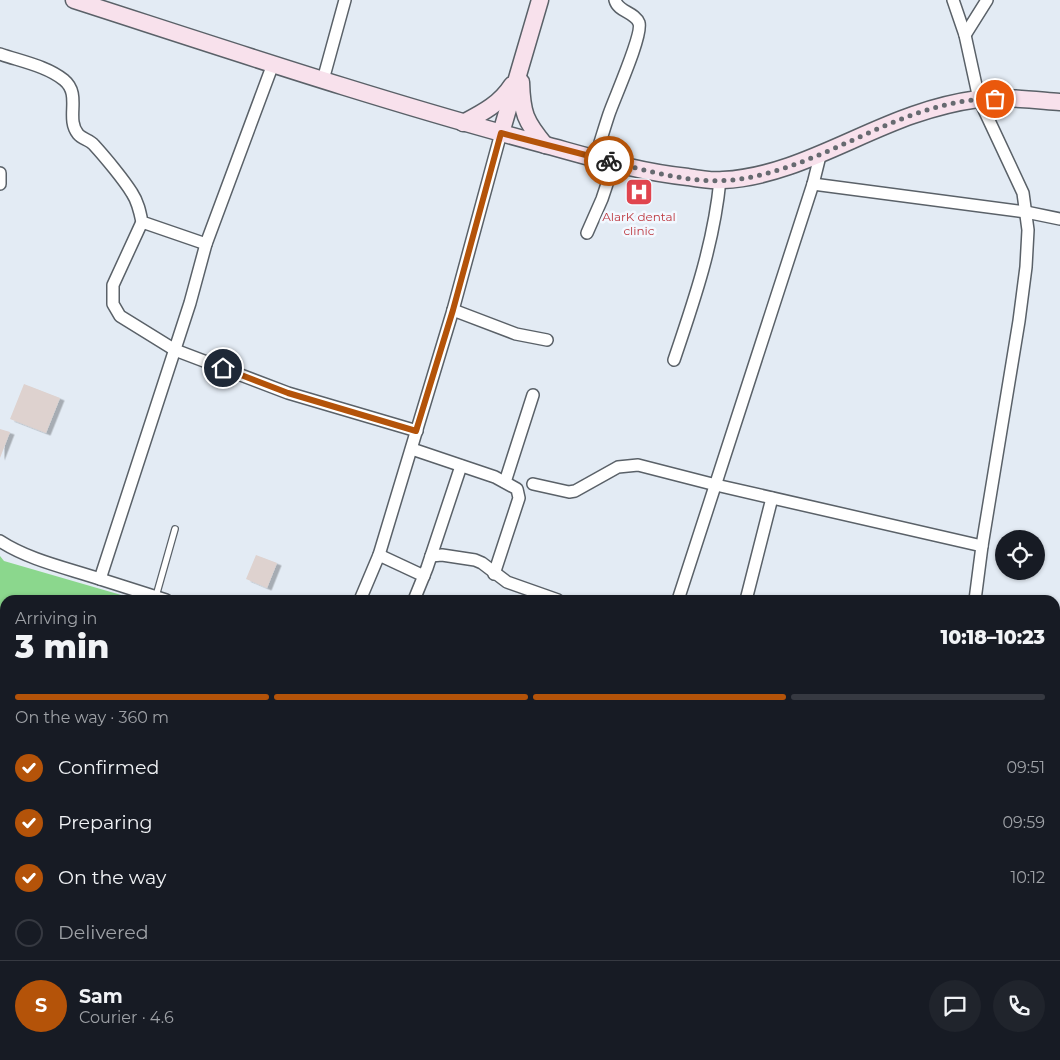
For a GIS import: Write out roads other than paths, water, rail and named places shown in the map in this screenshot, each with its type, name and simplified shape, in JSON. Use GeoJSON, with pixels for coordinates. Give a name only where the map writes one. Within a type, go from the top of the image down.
{"type":"FeatureCollection","features":[{"type":"Feature","properties":{"kind":"street"},"geometry":{"type":"LineString","coordinates":[[74,0],[464,123],[639,170],[666,175],[720,180],[768,172],[820,156],[914,114],[979,99],[1026,99],[1060,102]]}},
{"type":"Feature","properties":{"kind":"street"},"geometry":{"type":"LineString","coordinates":[[323,80],[345,0]]}},
{"type":"Feature","properties":{"kind":"street"},"geometry":{"type":"LineString","coordinates":[[362,595],[379,555],[412,449],[540,0]]}},
{"type":"Feature","properties":{"kind":"street"},"geometry":{"type":"LineString","coordinates":[[595,158],[629,64],[639,30],[639,24],[619,7],[615,0]]}},
{"type":"Feature","properties":{"kind":"street"},"geometry":{"type":"LineString","coordinates":[[953,0],[965,36],[979,99],[1023,193],[1028,230],[1019,321],[976,595]]}},
{"type":"Feature","properties":{"kind":"street"},"geometry":{"type":"LineString","coordinates":[[965,36],[987,0]]}},
{"type":"Feature","properties":{"kind":"street"},"geometry":{"type":"LineString","coordinates":[[0,54],[41,68],[63,79],[73,94],[73,124],[78,135],[92,143],[132,193],[138,206],[142,222],[113,285],[113,304],[120,316],[174,350],[288,393],[416,431]]}},
{"type":"Feature","properties":{"kind":"street"},"geometry":{"type":"LineString","coordinates":[[100,580],[190,302],[206,244],[273,64]]}},
{"type":"Feature","properties":{"kind":"street"},"geometry":{"type":"LineString","coordinates":[[464,123],[495,105],[505,96],[519,71]]}},
{"type":"Feature","properties":{"kind":"street"},"geometry":{"type":"LineString","coordinates":[[519,71],[521,101],[524,113],[531,128],[545,145]]}},
{"type":"Feature","properties":{"kind":"street"},"geometry":{"type":"LineString","coordinates":[[680,595],[813,184],[820,156]]}},
{"type":"Feature","properties":{"kind":"street"},"geometry":{"type":"LineString","coordinates":[[587,233],[602,199],[614,163]]}},
{"type":"Feature","properties":{"kind":"street"},"geometry":{"type":"LineString","coordinates":[[0,173],[0,184]]}},
{"type":"Feature","properties":{"kind":"street"},"geometry":{"type":"LineString","coordinates":[[674,360],[710,246],[717,210],[720,180]]}},
{"type":"Feature","properties":{"kind":"street"},"geometry":{"type":"LineString","coordinates":[[813,184],[1026,212],[1060,219]]}},
{"type":"Feature","properties":{"kind":"street"},"geometry":{"type":"LineString","coordinates":[[142,222],[206,244]]}},
{"type":"Feature","properties":{"kind":"street"},"geometry":{"type":"LineString","coordinates":[[453,310],[516,334],[546,340]]}},
{"type":"Feature","properties":{"kind":"street"},"geometry":{"type":"LineString","coordinates":[[505,482],[533,395]]}},
{"type":"Feature","properties":{"kind":"street"},"geometry":{"type":"LineString","coordinates":[[412,449],[505,482],[517,489],[518,498],[494,574]]}},
{"type":"Feature","properties":{"kind":"street"},"geometry":{"type":"LineString","coordinates":[[533,484],[575,492],[618,467],[638,465],[716,485],[982,546]]}},
{"type":"Feature","properties":{"kind":"street"},"geometry":{"type":"LineString","coordinates":[[416,595],[461,466]]}},
{"type":"Feature","properties":{"kind":"street"},"geometry":{"type":"LineString","coordinates":[[747,595],[772,498]]}},
{"type":"Feature","properties":{"kind":"street"},"geometry":{"type":"LineString","coordinates":[[0,541],[7,546],[50,563],[151,595]]}},
{"type":"Feature","properties":{"kind":"street"},"geometry":{"type":"LineString","coordinates":[[379,555],[424,576]]}},
{"type":"Feature","properties":{"kind":"street"},"geometry":{"type":"LineString","coordinates":[[431,556],[442,555],[475,560],[507,582],[544,595]]}},
{"type":"Feature","properties":{"kind":"lane"},"geometry":{"type":"LineString","coordinates":[[162,595],[175,529]]}},
{"type":"Feature","properties":{"kind":"place","name":"AlarK dental clinic"},"geometry":{"type":"Point","coordinates":[639,192]}}]}
